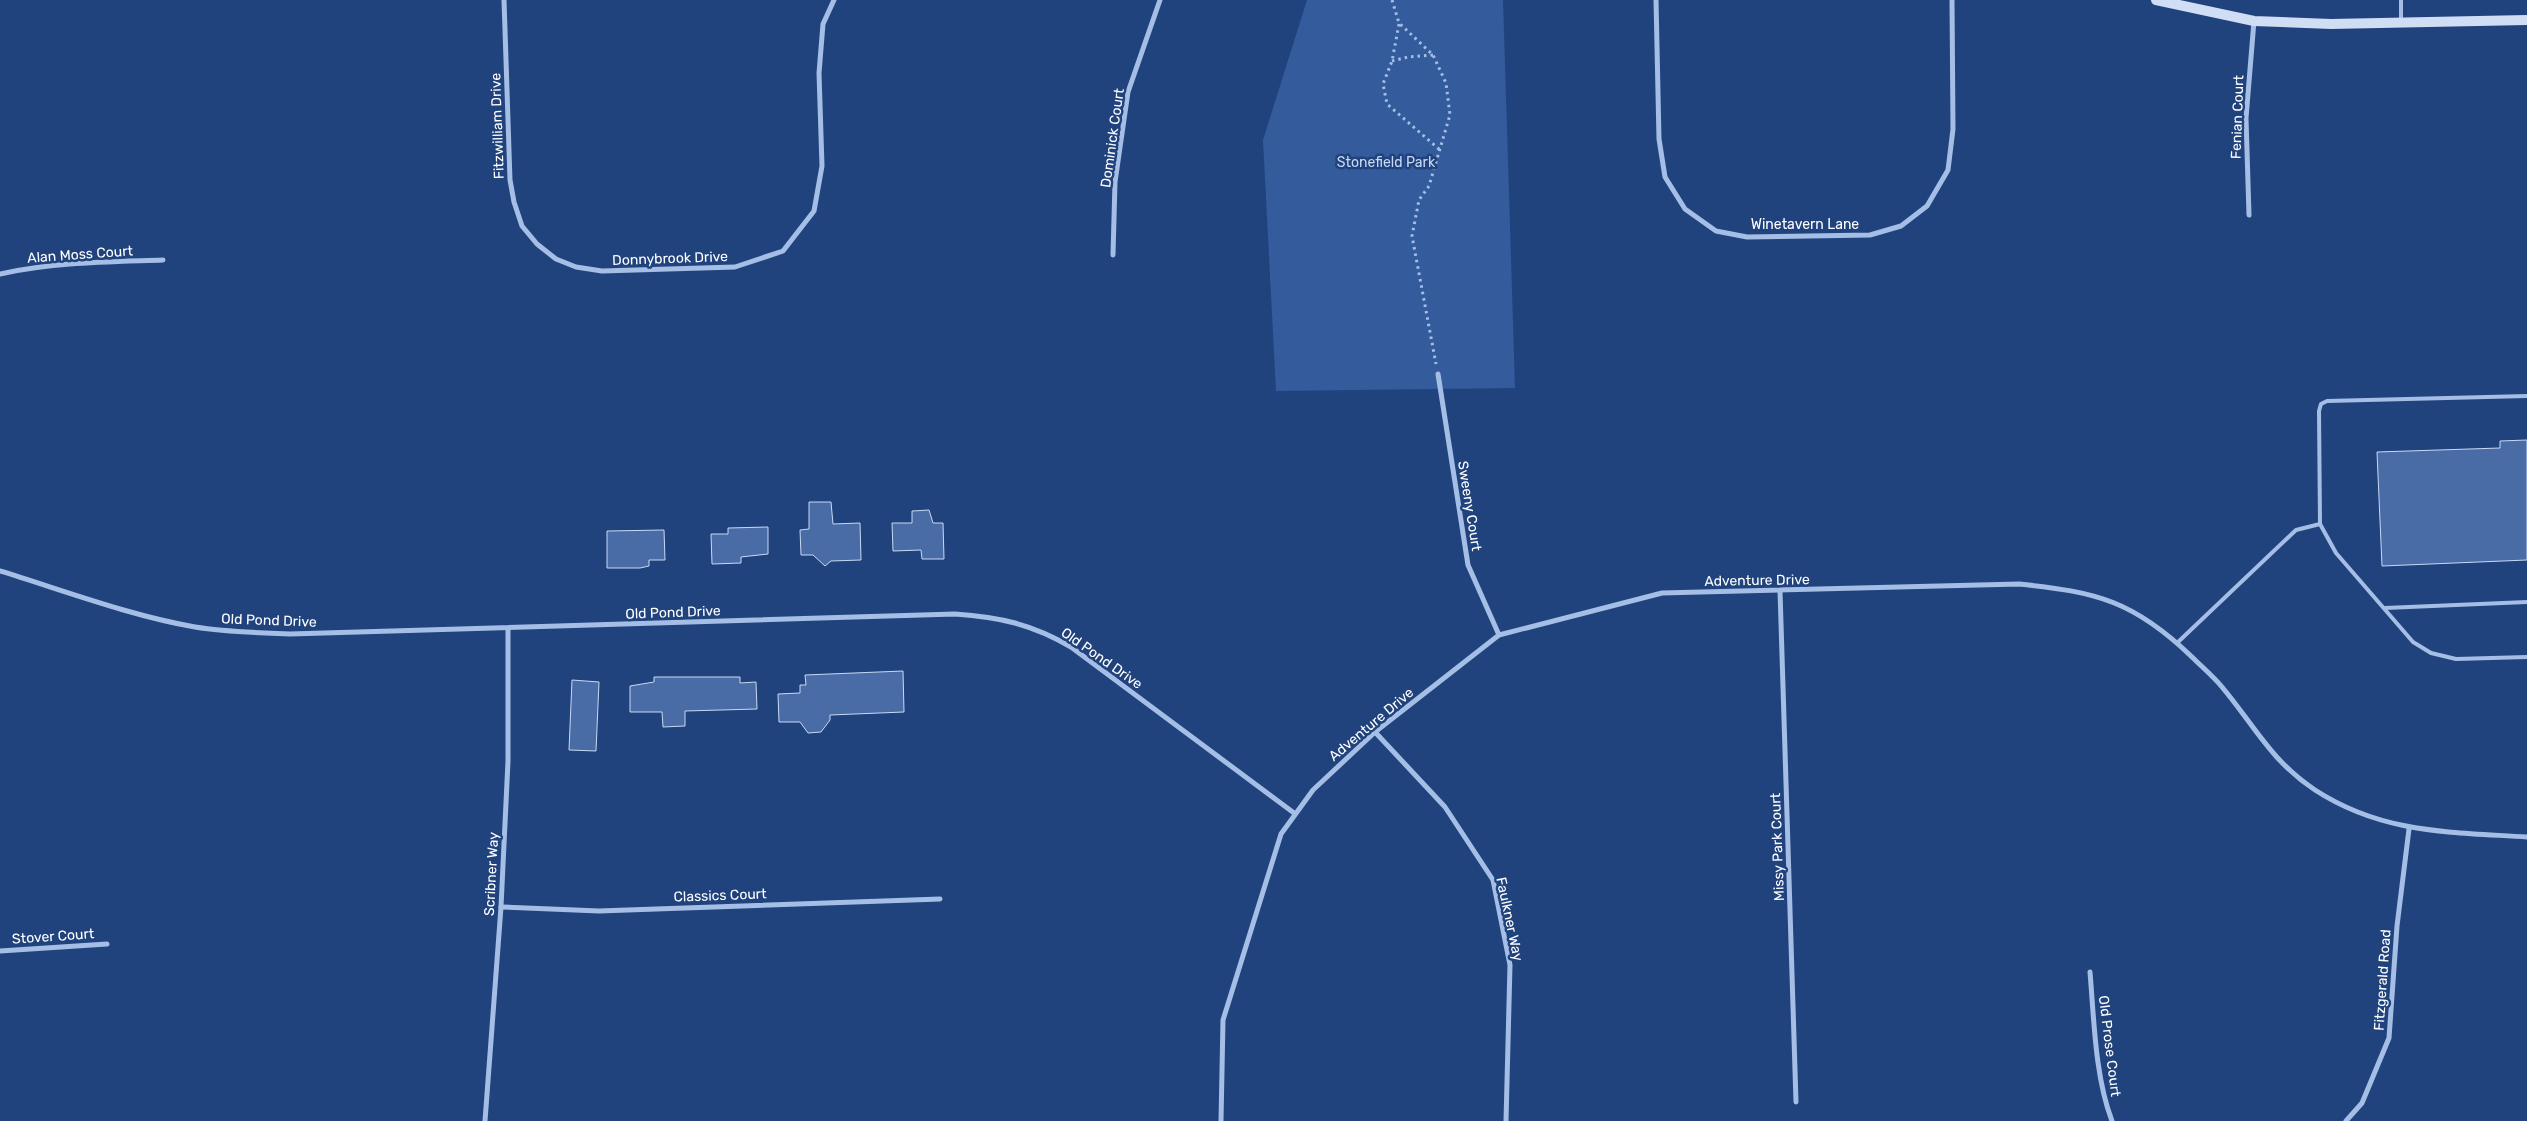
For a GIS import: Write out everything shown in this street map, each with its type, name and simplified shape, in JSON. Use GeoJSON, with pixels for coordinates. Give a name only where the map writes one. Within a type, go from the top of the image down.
{"type":"FeatureCollection","features":[{"type":"Feature","properties":{"kind":"street","name":"Fitzwilliam Drive"},"geometry":{"type":"LineString","coordinates":[[504,0],[510,180],[514,202],[522,226],[537,244]]}},
{"type":"Feature","properties":{"kind":"street","name":"Donnybrook Drive"},"geometry":{"type":"LineString","coordinates":[[537,244],[556,259],[576,267],[602,271],[735,267],[783,251],[814,211],[822,166],[819,73],[823,24],[834,0]]}},
{"type":"Feature","properties":{"kind":"street","name":"Dominick Court"},"geometry":{"type":"LineString","coordinates":[[1113,255],[1115,182],[1128,92],[1160,0]]}},
{"type":"Feature","properties":{"kind":"street","name":"Winetavern Lane"},"geometry":{"type":"LineString","coordinates":[[1656,0],[1659,139],[1665,177],[1685,209],[1716,231],[1747,237],[1870,235],[1901,226],[1927,206],[1948,170],[1953,129],[1952,0]]}},
{"type":"Feature","properties":{"kind":"street"},"geometry":{"type":"LineString","coordinates":[[2156,0],[2254,21],[2331,24],[2527,20]]}},
{"type":"Feature","properties":{"kind":"street","name":"Fenian Court"},"geometry":{"type":"LineString","coordinates":[[2249,215],[2246,118],[2254,21]]}},
{"type":"Feature","properties":{"kind":"street","name":"Alan Moss Court"},"geometry":{"type":"LineString","coordinates":[[0,274],[41,266],[163,260]]}},
{"type":"Feature","properties":{"kind":"street","name":"Sweeny Court"},"geometry":{"type":"LineString","coordinates":[[1438,374],[1468,565],[1499,635]]}},
{"type":"Feature","properties":{"kind":"street","name":"Old Pond Drive"},"geometry":{"type":"LineString","coordinates":[[0,571],[152,617],[194,626],[240,632],[290,634],[954,614],[984,616],[1016,622],[1045,632],[1071,647],[1294,813]]}},
{"type":"Feature","properties":{"kind":"street","name":"Adventure Drive"},"geometry":{"type":"LineString","coordinates":[[1221,1121],[1223,1020],[1280,834],[1313,790],[1376,732],[1499,635],[1662,593],[1780,592],[2019,584],[2060,588],[2099,596],[2134,611],[2177,643],[2221,686],[2263,743],[2294,774],[2337,803],[2376,819],[2409,829],[2527,837]]}},
{"type":"Feature","properties":{"kind":"street","name":"Missy Park Court"},"geometry":{"type":"LineString","coordinates":[[1780,592],[1796,1102]]}},
{"type":"Feature","properties":{"kind":"street","name":"Scribner Way"},"geometry":{"type":"LineString","coordinates":[[485,1121],[501,907],[508,761],[508,628]]}},
{"type":"Feature","properties":{"kind":"street","name":"Faulkner Way"},"geometry":{"type":"LineString","coordinates":[[1376,732],[1446,807],[1493,880],[1510,966],[1506,1121]]}},
{"type":"Feature","properties":{"kind":"street","name":"Fitzgerald Road"},"geometry":{"type":"LineString","coordinates":[[2346,1121],[2362,1103],[2390,1038],[2397,926],[2409,829]]}},
{"type":"Feature","properties":{"kind":"street","name":"Classics Court"},"geometry":{"type":"LineString","coordinates":[[501,907],[600,910],[940,899]]}},
{"type":"Feature","properties":{"kind":"street","name":"Stover Court"},"geometry":{"type":"LineString","coordinates":[[0,951],[107,944]]}},
{"type":"Feature","properties":{"kind":"street","name":"Old Prose Court"},"geometry":{"type":"LineString","coordinates":[[2090,972],[2095,1030],[2104,1096],[2112,1121]]}},
{"type":"Feature","properties":{"kind":"lane"},"geometry":{"type":"LineString","coordinates":[[2401,0],[2401,23]]}},
{"type":"Feature","properties":{"kind":"lane"},"geometry":{"type":"LineString","coordinates":[[2527,396],[2327,402],[2321,404],[2319,410],[2320,524],[2336,553],[2413,642],[2431,654],[2456,659],[2527,657]]}},
{"type":"Feature","properties":{"kind":"lane"},"geometry":{"type":"LineString","coordinates":[[2177,643],[2296,530],[2320,524]]}},
{"type":"Feature","properties":{"kind":"lane"},"geometry":{"type":"LineString","coordinates":[[2385,608],[2527,602]]}},
{"type":"Feature","properties":{"kind":"path"},"geometry":{"type":"LineString","coordinates":[[1392,0],[1399,24],[1392,61],[1383,84],[1387,104],[1440,150]]}},
{"type":"Feature","properties":{"kind":"path"},"geometry":{"type":"LineString","coordinates":[[1399,24],[1433,55],[1446,83],[1450,115],[1429,186],[1419,200],[1412,236],[1438,374]]}},
{"type":"Feature","properties":{"kind":"path"},"geometry":{"type":"LineString","coordinates":[[1392,61],[1408,57],[1433,55]]}},
{"type":"Feature","properties":{"kind":"green space","name":"Stonefield Park"},"geometry":{"type":"Polygon","coordinates":[[[1307,0],[1503,0],[1515,388],[1276,391],[1263,140],[1307,0]]]}},
{"type":"Feature","properties":{"kind":"building"},"geometry":{"type":"Polygon","coordinates":[[[2527,440],[2527,560],[2382,566],[2377,452],[2500,448],[2500,441],[2527,440]]]}},
{"type":"Feature","properties":{"kind":"building"},"geometry":{"type":"Polygon","coordinates":[[[809,502],[831,502],[833,524],[860,523],[861,560],[831,561],[825,566],[813,555],[801,555],[800,530],[809,529],[809,502]]]}},
{"type":"Feature","properties":{"kind":"building"},"geometry":{"type":"Polygon","coordinates":[[[929,510],[933,523],[943,523],[944,559],[922,559],[921,550],[893,551],[892,523],[912,523],[912,511],[929,510]]]}},
{"type":"Feature","properties":{"kind":"building"},"geometry":{"type":"Polygon","coordinates":[[[768,527],[768,554],[741,557],[741,563],[712,564],[711,534],[728,534],[728,528],[768,527]]]}},
{"type":"Feature","properties":{"kind":"building"},"geometry":{"type":"Polygon","coordinates":[[[664,530],[665,560],[649,560],[649,566],[640,568],[607,568],[607,531],[664,530]]]}},
{"type":"Feature","properties":{"kind":"building"},"geometry":{"type":"Polygon","coordinates":[[[903,671],[904,712],[830,715],[830,720],[821,732],[808,733],[800,722],[779,722],[778,694],[800,693],[800,685],[806,685],[805,675],[903,671]]]}},
{"type":"Feature","properties":{"kind":"building"},"geometry":{"type":"Polygon","coordinates":[[[654,677],[740,677],[740,683],[756,682],[757,709],[685,711],[685,726],[663,727],[662,712],[630,712],[630,686],[654,682],[654,677]]]}},
{"type":"Feature","properties":{"kind":"building"},"geometry":{"type":"Polygon","coordinates":[[[572,680],[599,682],[596,751],[569,750],[572,680]]]}}]}
